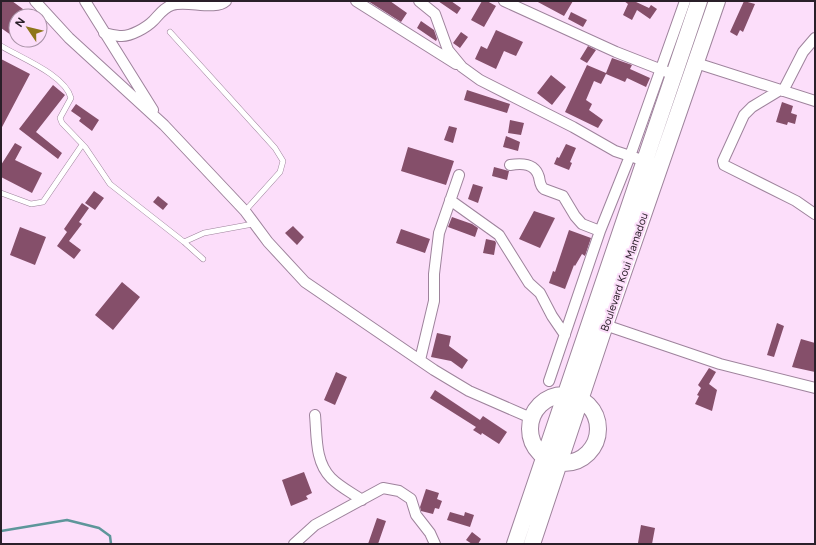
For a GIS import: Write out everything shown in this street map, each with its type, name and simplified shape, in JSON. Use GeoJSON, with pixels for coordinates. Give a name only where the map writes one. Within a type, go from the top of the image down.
{"type":"FeatureCollection","features":[{"type":"Feature","properties":{"kind":"main road","name":"Boulevard Koui Mamadou"},"geometry":{"type":"LineString","coordinates":[[515,544],[565,394],[638,158],[668,72],[699,1]]}},
{"type":"Feature","properties":{"kind":"main road","name":"Boulevard Koui Mamadou"},"geometry":{"type":"LineString","coordinates":[[532,544],[605,325],[717,1]]}},
{"type":"Feature","properties":{"kind":"main road"},"geometry":{"type":"LineString","coordinates":[[565,394],[581,399],[590,406],[596,417],[598,428],[596,440],[590,450],[582,458],[571,462],[559,463],[544,457],[536,449],[531,440],[531,418],[536,408],[544,401],[554,396],[565,394]]}},
{"type":"Feature","properties":{"kind":"street"},"geometry":{"type":"LineString","coordinates":[[35,1],[69,38],[164,124],[245,211],[253,224],[305,282],[420,360],[469,391],[531,418]]}},
{"type":"Feature","properties":{"kind":"street"},"geometry":{"type":"LineString","coordinates":[[85,1],[104,33],[164,124]]}},
{"type":"Feature","properties":{"kind":"street"},"geometry":{"type":"LineString","coordinates":[[104,33],[123,36],[137,31],[152,23],[163,10],[178,4],[215,5],[223,4],[226,1]]}},
{"type":"Feature","properties":{"kind":"street"},"geometry":{"type":"LineString","coordinates":[[356,1],[502,93],[529,104],[614,151],[638,158],[600,231],[549,381]]}},
{"type":"Feature","properties":{"kind":"street"},"geometry":{"type":"LineString","coordinates":[[419,1],[435,14],[448,50],[462,67]]}},
{"type":"Feature","properties":{"kind":"street"},"geometry":{"type":"LineString","coordinates":[[504,1],[616,52],[668,72],[685,1]]}},
{"type":"Feature","properties":{"kind":"street"},"geometry":{"type":"LineString","coordinates":[[815,38],[803,52],[782,91],[752,107],[744,115],[723,161],[724,166],[796,202],[815,214]]}},
{"type":"Feature","properties":{"kind":"street"},"geometry":{"type":"LineString","coordinates":[[696,63],[815,101]]}},
{"type":"Feature","properties":{"kind":"street"},"geometry":{"type":"LineString","coordinates":[[510,165],[530,165],[536,169],[541,187],[544,190],[563,196],[574,216],[582,224],[600,231]]}},
{"type":"Feature","properties":{"kind":"street"},"geometry":{"type":"LineString","coordinates":[[420,360],[434,301],[434,274],[439,233],[459,175]]}},
{"type":"Feature","properties":{"kind":"street"},"geometry":{"type":"LineString","coordinates":[[450,200],[499,235],[529,283],[540,293],[565,336]]}},
{"type":"Feature","properties":{"kind":"street"},"geometry":{"type":"LineString","coordinates":[[605,325],[720,364],[815,388]]}},
{"type":"Feature","properties":{"kind":"street"},"geometry":{"type":"LineString","coordinates":[[315,415],[319,458],[322,467],[331,478],[362,500]]}},
{"type":"Feature","properties":{"kind":"street"},"geometry":{"type":"LineString","coordinates":[[294,544],[315,525],[383,488],[393,489],[411,499],[416,515],[430,533],[435,544]]}},
{"type":"Feature","properties":{"kind":"lane"},"geometry":{"type":"LineString","coordinates":[[170,32],[276,148],[283,161],[280,172],[245,211]]}},
{"type":"Feature","properties":{"kind":"lane"},"geometry":{"type":"LineString","coordinates":[[1,46],[57,78],[65,86],[71,98],[60,118],[62,123],[82,145],[110,184],[184,242],[203,259]]}},
{"type":"Feature","properties":{"kind":"lane"},"geometry":{"type":"LineString","coordinates":[[1,193],[31,204],[43,202],[82,145]]}},
{"type":"Feature","properties":{"kind":"lane"},"geometry":{"type":"LineString","coordinates":[[184,242],[204,233],[253,224]]}},
{"type":"Feature","properties":{"kind":"building"},"geometry":{"type":"Polygon","coordinates":[[[1,1],[12,1],[22,8],[8,8],[8,33],[1,28],[1,1]]]}},
{"type":"Feature","properties":{"kind":"building"},"geometry":{"type":"Polygon","coordinates":[[[368,1],[390,1],[407,13],[401,22],[368,1]]]}},
{"type":"Feature","properties":{"kind":"building"},"geometry":{"type":"Polygon","coordinates":[[[438,1],[451,1],[461,8],[457,14],[438,1]]]}},
{"type":"Feature","properties":{"kind":"building"},"geometry":{"type":"Polygon","coordinates":[[[482,1],[487,1],[496,6],[484,27],[471,20],[482,1]]]}},
{"type":"Feature","properties":{"kind":"building"},"geometry":{"type":"Polygon","coordinates":[[[536,1],[573,1],[564,16],[536,1]]]}},
{"type":"Feature","properties":{"kind":"building"},"geometry":{"type":"Polygon","coordinates":[[[624,1],[634,1],[649,8],[651,5],[657,9],[650,19],[637,10],[632,20],[623,15],[628,4],[624,1]]]}},
{"type":"Feature","properties":{"kind":"building"},"geometry":{"type":"Polygon","coordinates":[[[744,1],[755,4],[743,32],[740,30],[737,36],[730,32],[744,1]]]}},
{"type":"Feature","properties":{"kind":"building"},"geometry":{"type":"Polygon","coordinates":[[[571,12],[587,20],[583,27],[568,19],[571,12]]]}},
{"type":"Feature","properties":{"kind":"building"},"geometry":{"type":"Polygon","coordinates":[[[421,21],[434,30],[437,39],[436,41],[417,28],[421,21]]]}},
{"type":"Feature","properties":{"kind":"building"},"geometry":{"type":"Polygon","coordinates":[[[496,30],[523,42],[516,56],[504,51],[496,69],[475,59],[481,46],[487,49],[496,30]]]}},
{"type":"Feature","properties":{"kind":"building"},"geometry":{"type":"Polygon","coordinates":[[[461,32],[468,37],[460,48],[453,43],[461,32]]]}},
{"type":"Feature","properties":{"kind":"building"},"geometry":{"type":"Polygon","coordinates":[[[588,46],[596,50],[587,63],[580,59],[588,46]]]}},
{"type":"Feature","properties":{"kind":"building"},"geometry":{"type":"Polygon","coordinates":[[[612,58],[632,65],[630,69],[650,78],[646,87],[627,78],[625,82],[606,74],[601,84],[594,81],[586,100],[592,104],[589,110],[603,120],[598,128],[565,112],[587,65],[606,73],[612,58]]]}},
{"type":"Feature","properties":{"kind":"building"},"geometry":{"type":"Polygon","coordinates":[[[1,59],[30,74],[1,129],[1,59]]]}},
{"type":"Feature","properties":{"kind":"building"},"geometry":{"type":"Polygon","coordinates":[[[551,75],[566,87],[552,105],[537,93],[551,75]]]}},
{"type":"Feature","properties":{"kind":"building"},"geometry":{"type":"Polygon","coordinates":[[[53,85],[65,95],[36,132],[62,153],[58,159],[19,129],[53,85]]]}},
{"type":"Feature","properties":{"kind":"building"},"geometry":{"type":"Polygon","coordinates":[[[467,90],[510,104],[507,113],[464,100],[467,90]]]}},
{"type":"Feature","properties":{"kind":"building"},"geometry":{"type":"Polygon","coordinates":[[[782,102],[793,106],[791,113],[797,115],[795,124],[788,122],[787,125],[776,122],[782,102]]]}},
{"type":"Feature","properties":{"kind":"building"},"geometry":{"type":"Polygon","coordinates":[[[76,104],[99,120],[92,131],[79,121],[81,118],[71,111],[76,104]]]}},
{"type":"Feature","properties":{"kind":"building"},"geometry":{"type":"Polygon","coordinates":[[[510,120],[524,123],[521,135],[508,133],[510,120]]]}},
{"type":"Feature","properties":{"kind":"building"},"geometry":{"type":"Polygon","coordinates":[[[449,126],[457,128],[453,143],[444,140],[449,126]]]}},
{"type":"Feature","properties":{"kind":"building"},"geometry":{"type":"Polygon","coordinates":[[[506,136],[520,142],[518,151],[503,147],[506,136]]]}},
{"type":"Feature","properties":{"kind":"building"},"geometry":{"type":"Polygon","coordinates":[[[15,143],[22,147],[15,160],[42,173],[32,193],[1,177],[1,165],[15,143]]]}},
{"type":"Feature","properties":{"kind":"building"},"geometry":{"type":"Polygon","coordinates":[[[566,144],[576,148],[570,162],[572,163],[569,170],[554,164],[557,157],[559,158],[566,144]]]}},
{"type":"Feature","properties":{"kind":"building"},"geometry":{"type":"Polygon","coordinates":[[[408,147],[454,161],[446,185],[401,171],[408,147]]]}},
{"type":"Feature","properties":{"kind":"building"},"geometry":{"type":"Polygon","coordinates":[[[494,167],[509,171],[507,180],[492,176],[494,167]]]}},
{"type":"Feature","properties":{"kind":"building"},"geometry":{"type":"Polygon","coordinates":[[[473,184],[483,187],[478,203],[468,199],[473,184]]]}},
{"type":"Feature","properties":{"kind":"building"},"geometry":{"type":"Polygon","coordinates":[[[94,191],[104,198],[95,210],[85,203],[94,191]]]}},
{"type":"Feature","properties":{"kind":"building"},"geometry":{"type":"Polygon","coordinates":[[[158,196],[168,204],[163,210],[153,202],[158,196]]]}},
{"type":"Feature","properties":{"kind":"building"},"geometry":{"type":"Polygon","coordinates":[[[82,203],[89,208],[79,222],[82,224],[69,241],[81,250],[74,259],[57,246],[67,232],[64,229],[82,203]]]}},
{"type":"Feature","properties":{"kind":"building"},"geometry":{"type":"Polygon","coordinates":[[[534,211],[555,218],[540,248],[519,239],[534,211]]]}},
{"type":"Feature","properties":{"kind":"building"},"geometry":{"type":"Polygon","coordinates":[[[452,217],[472,224],[478,228],[475,237],[448,227],[452,217]]]}},
{"type":"Feature","properties":{"kind":"building"},"geometry":{"type":"Polygon","coordinates":[[[293,226],[304,237],[297,245],[285,233],[293,226]]]}},
{"type":"Feature","properties":{"kind":"building"},"geometry":{"type":"Polygon","coordinates":[[[20,227],[46,237],[35,265],[10,255],[20,227]]]}},
{"type":"Feature","properties":{"kind":"building"},"geometry":{"type":"Polygon","coordinates":[[[401,229],[430,239],[425,253],[396,243],[401,229]]]}},
{"type":"Feature","properties":{"kind":"building"},"geometry":{"type":"Polygon","coordinates":[[[569,230],[591,238],[585,256],[582,254],[575,266],[574,265],[565,289],[549,283],[553,271],[555,272],[569,230]]]}},
{"type":"Feature","properties":{"kind":"building"},"geometry":{"type":"Polygon","coordinates":[[[486,239],[495,241],[496,243],[494,255],[483,253],[486,239]]]}},
{"type":"Feature","properties":{"kind":"building"},"geometry":{"type":"Polygon","coordinates":[[[122,282],[140,297],[113,330],[95,315],[122,282]]]}},
{"type":"Feature","properties":{"kind":"building"},"geometry":{"type":"Polygon","coordinates":[[[777,323],[784,326],[774,357],[767,355],[777,323]]]}},
{"type":"Feature","properties":{"kind":"building"},"geometry":{"type":"Polygon","coordinates":[[[437,333],[451,336],[449,346],[468,360],[462,369],[451,361],[431,357],[437,333]]]}},
{"type":"Feature","properties":{"kind":"building"},"geometry":{"type":"Polygon","coordinates":[[[801,339],[815,343],[815,372],[792,367],[801,339]]]}},
{"type":"Feature","properties":{"kind":"building"},"geometry":{"type":"Polygon","coordinates":[[[709,368],[716,372],[709,384],[717,390],[712,411],[695,404],[699,396],[697,395],[701,388],[698,385],[709,368]]]}},
{"type":"Feature","properties":{"kind":"building"},"geometry":{"type":"Polygon","coordinates":[[[336,372],[347,377],[335,405],[324,400],[336,372]]]}},
{"type":"Feature","properties":{"kind":"building"},"geometry":{"type":"Polygon","coordinates":[[[435,390],[480,420],[483,416],[507,432],[499,444],[482,433],[481,435],[473,430],[476,427],[430,398],[435,390]]]}},
{"type":"Feature","properties":{"kind":"building"},"geometry":{"type":"Polygon","coordinates":[[[304,472],[312,493],[306,496],[308,499],[291,506],[282,480],[304,472]]]}},
{"type":"Feature","properties":{"kind":"building"},"geometry":{"type":"Polygon","coordinates":[[[426,489],[439,493],[437,499],[442,501],[439,509],[435,508],[433,514],[421,511],[420,507],[426,489]]]}},
{"type":"Feature","properties":{"kind":"building"},"geometry":{"type":"Polygon","coordinates":[[[450,512],[464,516],[465,512],[474,515],[470,527],[447,520],[450,512]]]}},
{"type":"Feature","properties":{"kind":"building"},"geometry":{"type":"Polygon","coordinates":[[[377,518],[386,521],[378,544],[368,544],[377,518]]]}},
{"type":"Feature","properties":{"kind":"building"},"geometry":{"type":"Polygon","coordinates":[[[641,525],[655,528],[652,544],[638,543],[641,525]]]}},
{"type":"Feature","properties":{"kind":"building"},"geometry":{"type":"Polygon","coordinates":[[[472,532],[481,539],[478,544],[472,544],[466,540],[472,532]]]}},
{"type":"Feature","properties":{"kind":"waterway"},"geometry":{"type":"LineString","coordinates":[[1,531],[67,520],[99,528],[110,536],[111,544]]}}]}
